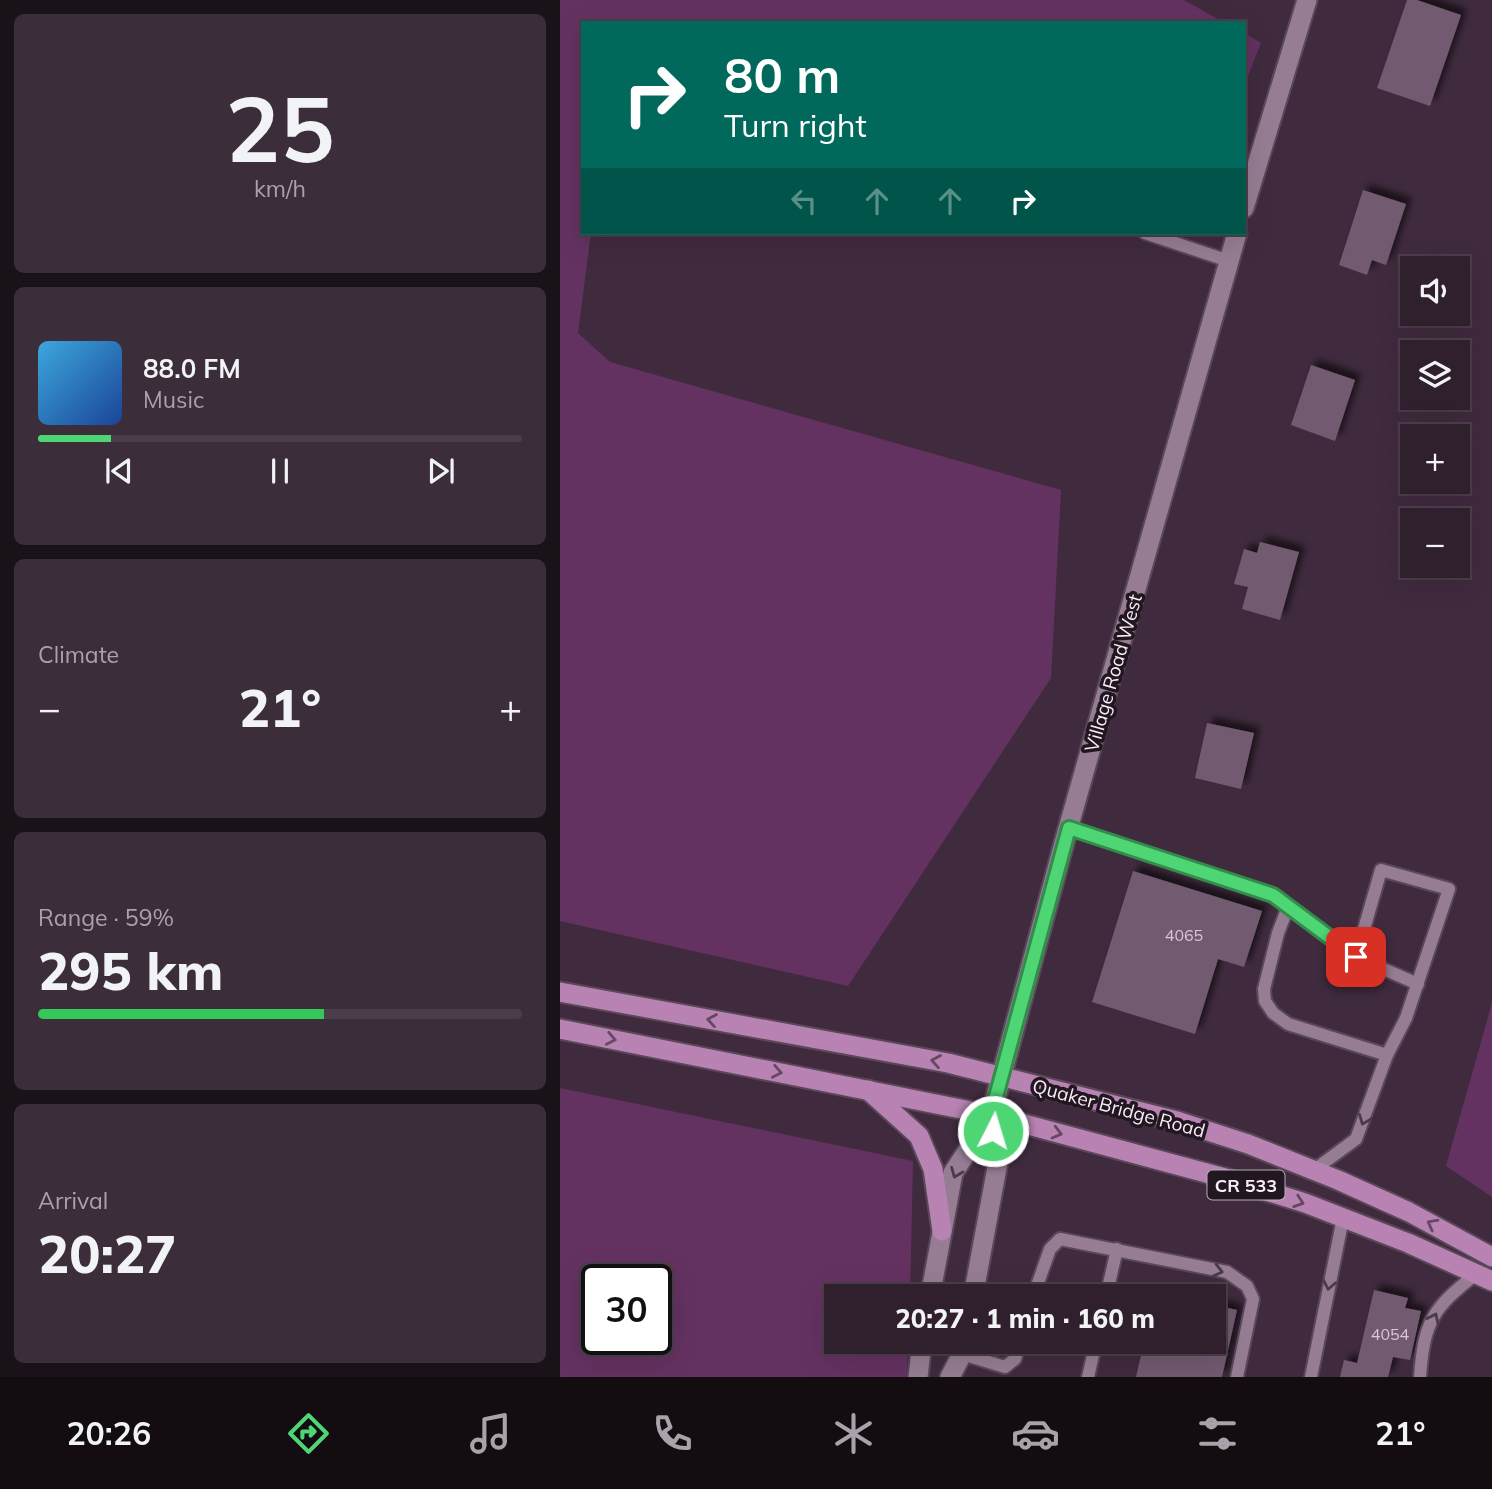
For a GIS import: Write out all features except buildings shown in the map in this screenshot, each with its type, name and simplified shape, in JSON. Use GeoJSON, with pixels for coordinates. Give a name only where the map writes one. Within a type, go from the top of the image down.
{"type":"FeatureCollection","features":[{"type":"Feature","properties":{"kind":"main road"},"geometry":{"type":"LineString","coordinates":[[1246,201],[1307,0]]}},
{"type":"Feature","properties":{"kind":"main road","name":"Village Road West"},"geometry":{"type":"LineString","coordinates":[[991,1115],[1236,235]]}},
{"type":"Feature","properties":{"kind":"main road","name":"Quaker Bridge Road"},"geometry":{"type":"LineString","coordinates":[[560,992],[948,1063],[1177,1121],[1248,1144],[1314,1170],[1409,1212],[1492,1257]]}},
{"type":"Feature","properties":{"kind":"main road","name":"Quaker Bridge Road"},"geometry":{"type":"LineString","coordinates":[[560,1029],[991,1115],[1226,1178],[1305,1203],[1408,1243],[1484,1278]]}},
{"type":"Feature","properties":{"kind":"main road"},"geometry":{"type":"LineString","coordinates":[[867,1090],[919,1136],[933,1169],[943,1231]]}},
{"type":"Feature","properties":{"kind":"main road"},"geometry":{"type":"LineString","coordinates":[[933,1284],[953,1173],[991,1115]]}},
{"type":"Feature","properties":{"kind":"main road"},"geometry":{"type":"LineString","coordinates":[[975,1284],[998,1162],[991,1115]]}},
{"type":"Feature","properties":{"kind":"main road"},"geometry":{"type":"LineString","coordinates":[[918,1377],[921,1354]]}},
{"type":"Feature","properties":{"kind":"main road"},"geometry":{"type":"LineString","coordinates":[[950,1377],[960,1354]]}},
{"type":"Feature","properties":{"kind":"lane"},"geometry":{"type":"LineString","coordinates":[[1152,235],[1229,261]]}},
{"type":"Feature","properties":{"kind":"lane"},"geometry":{"type":"LineString","coordinates":[[1069,828],[1273,895],[1356,957],[1418,984]]}},
{"type":"Feature","properties":{"kind":"lane"},"geometry":{"type":"LineString","coordinates":[[1314,1170],[1356,1139],[1387,1055],[1406,1018],[1449,889],[1381,870],[1356,957]]}},
{"type":"Feature","properties":{"kind":"lane"},"geometry":{"type":"LineString","coordinates":[[1288,907],[1278,933],[1264,989],[1265,1001],[1273,1013],[1288,1024],[1387,1055]]}},
{"type":"Feature","properties":{"kind":"lane"},"geometry":{"type":"LineString","coordinates":[[1311,1377],[1343,1218]]}},
{"type":"Feature","properties":{"kind":"lane"},"geometry":{"type":"LineString","coordinates":[[1037,1284],[1049,1249],[1056,1241],[1068,1239],[1227,1272],[1247,1286],[1252,1293],[1252,1309],[1237,1377]]}},
{"type":"Feature","properties":{"kind":"lane"},"geometry":{"type":"LineString","coordinates":[[1109,1284],[1117,1249]]}},
{"type":"Feature","properties":{"kind":"lane"},"geometry":{"type":"LineString","coordinates":[[1420,1377],[1422,1354],[1430,1322],[1440,1305],[1484,1278]]}},
{"type":"Feature","properties":{"kind":"lane"},"geometry":{"type":"LineString","coordinates":[[977,1354],[1010,1368]]}},
{"type":"Feature","properties":{"kind":"lane"},"geometry":{"type":"LineString","coordinates":[[1088,1377],[1093,1354]]}},
{"type":"Feature","properties":{"kind":"shaded area"},"geometry":{"type":"Polygon","coordinates":[[[560,0],[1184,0],[1221,21],[581,21],[581,235],[591,235],[578,333],[610,362],[1061,490],[1051,678],[848,986],[560,921],[560,0]]]}},
{"type":"Feature","properties":{"kind":"shaded area"},"geometry":{"type":"Polygon","coordinates":[[[1246,34],[1261,43],[1246,81],[1246,34]]]}},
{"type":"Feature","properties":{"kind":"shaded area"},"geometry":{"type":"Polygon","coordinates":[[[1492,1003],[1492,1197],[1446,1166],[1492,1003]]]}},
{"type":"Feature","properties":{"kind":"shaded area"},"geometry":{"type":"Polygon","coordinates":[[[560,1088],[913,1161],[910,1284],[824,1284],[824,1354],[908,1354],[907,1377],[560,1377],[560,1088]]]}},
{"type":"Feature","properties":{"kind":"route"},"geometry":{"type":"LineString","coordinates":[[993,1131],[991,1115],[1069,828],[1273,895],[1356,957]]}}]}
